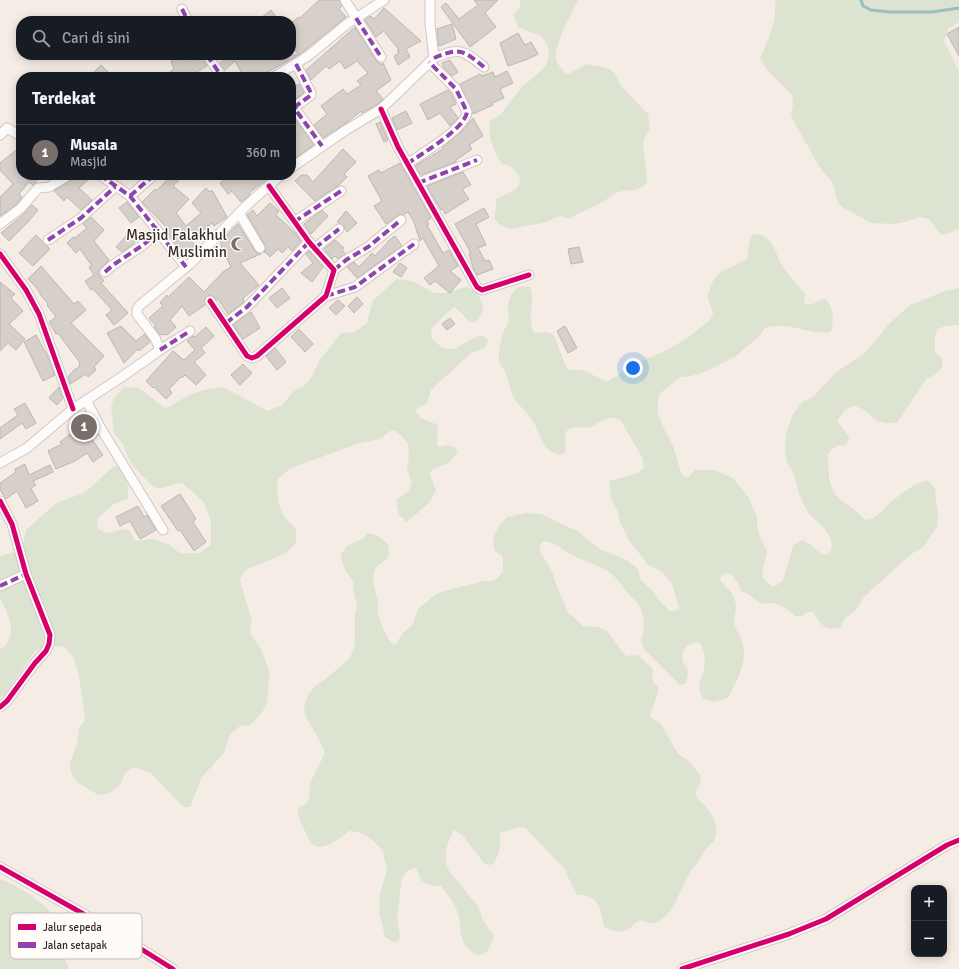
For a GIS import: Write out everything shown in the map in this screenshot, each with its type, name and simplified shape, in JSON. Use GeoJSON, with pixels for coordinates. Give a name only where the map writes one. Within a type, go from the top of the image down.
{"type":"FeatureCollection","features":[{"type":"Feature","properties":{"kind":"street"},"geometry":{"type":"LineString","coordinates":[[345,0],[381,57]]}},
{"type":"Feature","properties":{"kind":"street"},"geometry":{"type":"LineString","coordinates":[[282,72],[308,56],[356,18],[384,0]]}},
{"type":"Feature","properties":{"kind":"street"},"geometry":{"type":"LineString","coordinates":[[407,164],[454,131],[467,116],[467,112],[456,88],[432,60],[430,0]]}},
{"type":"Feature","properties":{"kind":"street"},"geometry":{"type":"LineString","coordinates":[[182,9],[186,16]]}},
{"type":"Feature","properties":{"kind":"street"},"geometry":{"type":"LineString","coordinates":[[296,164],[346,130],[380,109],[432,60],[448,52],[462,52],[469,55],[484,67]]}},
{"type":"Feature","properties":{"kind":"street"},"geometry":{"type":"LineString","coordinates":[[210,60],[218,72]]}},
{"type":"Feature","properties":{"kind":"street"},"geometry":{"type":"LineString","coordinates":[[296,64],[312,93],[296,106]]}},
{"type":"Feature","properties":{"kind":"street"},"geometry":{"type":"LineString","coordinates":[[380,109],[407,164],[477,287],[482,290],[528,275]]}},
{"type":"Feature","properties":{"kind":"street"},"geometry":{"type":"LineString","coordinates":[[296,110],[322,146]]}},
{"type":"Feature","properties":{"kind":"street"},"geometry":{"type":"LineString","coordinates":[[0,135],[7,128],[16,133]]}},
{"type":"Feature","properties":{"kind":"street"},"geometry":{"type":"LineString","coordinates":[[418,183],[477,160]]}},
{"type":"Feature","properties":{"kind":"street"},"geometry":{"type":"LineString","coordinates":[[0,224],[21,208],[38,188],[49,187],[61,180]]}},
{"type":"Feature","properties":{"kind":"street"},"geometry":{"type":"LineString","coordinates":[[106,180],[130,196],[186,267]]}},
{"type":"Feature","properties":{"kind":"street"},"geometry":{"type":"LineString","coordinates":[[130,196],[148,180]]}},
{"type":"Feature","properties":{"kind":"street"},"geometry":{"type":"LineString","coordinates":[[160,350],[155,338],[137,314],[139,306],[201,254],[238,213],[276,180]]}},
{"type":"Feature","properties":{"kind":"street"},"geometry":{"type":"LineString","coordinates":[[269,186],[294,222],[334,270]]}},
{"type":"Feature","properties":{"kind":"street"},"geometry":{"type":"LineString","coordinates":[[48,240],[81,218],[115,187]]}},
{"type":"Feature","properties":{"kind":"street"},"geometry":{"type":"LineString","coordinates":[[294,222],[341,191]]}},
{"type":"Feature","properties":{"kind":"street"},"geometry":{"type":"LineString","coordinates":[[238,213],[260,248]]}},
{"type":"Feature","properties":{"kind":"street"},"geometry":{"type":"LineString","coordinates":[[326,296],[334,270],[346,260],[368,247],[401,220]]}},
{"type":"Feature","properties":{"kind":"street"},"geometry":{"type":"LineString","coordinates":[[226,323],[247,307],[312,245],[339,229]]}},
{"type":"Feature","properties":{"kind":"street"},"geometry":{"type":"LineString","coordinates":[[105,272],[112,265],[143,245],[158,232]]}},
{"type":"Feature","properties":{"kind":"street"},"geometry":{"type":"LineString","coordinates":[[210,301],[247,356],[252,358],[257,356],[326,296],[356,287],[414,244]]}},
{"type":"Feature","properties":{"kind":"street"},"geometry":{"type":"LineString","coordinates":[[0,254],[26,290],[40,314],[73,409]]}},
{"type":"Feature","properties":{"kind":"street"},"geometry":{"type":"LineString","coordinates":[[0,463],[27,448],[73,409],[190,331]]}},
{"type":"Feature","properties":{"kind":"street"},"geometry":{"type":"LineString","coordinates":[[86,400],[100,427],[163,530]]}},
{"type":"Feature","properties":{"kind":"street"},"geometry":{"type":"LineString","coordinates":[[0,502],[12,524],[26,574],[50,635],[49,644],[46,651],[35,663],[7,701],[0,707]]}},
{"type":"Feature","properties":{"kind":"street"},"geometry":{"type":"LineString","coordinates":[[0,586],[26,574]]}},
{"type":"Feature","properties":{"kind":"street"},"geometry":{"type":"LineString","coordinates":[[682,969],[789,934],[826,919],[947,845],[959,840]]}},
{"type":"Feature","properties":{"kind":"street"},"geometry":{"type":"LineString","coordinates":[[0,867],[82,913]]}},
{"type":"Feature","properties":{"kind":"street"},"geometry":{"type":"LineString","coordinates":[[142,949],[173,969]]}},
{"type":"Feature","properties":{"kind":"green space"},"geometry":{"type":"Polygon","coordinates":[[[520,0],[578,0],[564,28],[556,51],[556,59],[560,67],[565,73],[569,74],[586,64],[608,68],[614,73],[621,86],[648,114],[650,128],[643,141],[647,181],[641,188],[616,193],[569,219],[560,216],[543,223],[509,229],[500,225],[494,218],[496,199],[516,189],[519,185],[520,178],[511,166],[502,164],[496,155],[490,138],[490,121],[501,114],[522,87],[542,70],[547,63],[549,53],[547,44],[541,36],[518,27],[513,14],[520,7],[520,0]]]}},
{"type":"Feature","properties":{"kind":"green space"},"geometry":{"type":"Polygon","coordinates":[[[775,0],[959,0],[959,22],[948,29],[944,41],[959,71],[959,228],[950,233],[941,235],[929,219],[920,217],[901,223],[872,223],[845,209],[838,203],[833,183],[820,168],[793,120],[791,114],[793,105],[792,95],[767,70],[760,58],[774,23],[775,0]]]}},
{"type":"Feature","properties":{"kind":"green space"},"geometry":{"type":"Polygon","coordinates":[[[757,234],[767,238],[771,242],[783,267],[805,294],[804,303],[813,304],[823,299],[826,299],[829,302],[833,317],[832,330],[828,333],[782,326],[765,328],[760,336],[736,356],[705,372],[681,377],[666,388],[660,394],[658,400],[658,414],[673,445],[681,473],[688,477],[695,470],[715,470],[733,478],[749,498],[757,517],[757,527],[760,537],[767,551],[762,575],[771,586],[776,586],[783,580],[793,546],[802,540],[826,555],[830,552],[832,547],[830,537],[824,528],[809,514],[799,494],[793,472],[787,462],[785,452],[786,435],[792,416],[802,402],[814,396],[836,372],[864,354],[889,324],[910,305],[945,291],[959,288],[959,325],[946,326],[937,329],[935,338],[935,352],[942,358],[942,368],[935,375],[927,378],[897,423],[877,421],[863,409],[854,406],[845,410],[837,421],[848,435],[849,439],[843,446],[838,445],[830,451],[828,455],[829,479],[834,493],[840,500],[855,510],[865,520],[873,518],[903,493],[916,484],[926,480],[936,490],[935,495],[938,513],[937,526],[935,530],[923,547],[910,555],[864,597],[856,610],[845,618],[841,627],[827,628],[818,620],[813,612],[808,612],[801,617],[795,616],[784,607],[773,603],[763,604],[740,590],[739,585],[731,574],[726,573],[722,575],[720,580],[735,599],[736,608],[734,623],[742,640],[744,655],[741,670],[728,698],[714,702],[703,699],[699,688],[705,661],[703,649],[698,642],[691,644],[683,651],[683,663],[688,671],[688,674],[685,684],[680,685],[643,648],[641,639],[644,625],[641,609],[615,577],[602,568],[576,557],[550,542],[542,542],[540,552],[552,571],[568,612],[583,626],[598,627],[607,631],[626,656],[636,655],[651,667],[653,671],[652,680],[658,687],[658,692],[650,716],[661,724],[678,754],[689,761],[701,776],[701,781],[695,793],[713,816],[716,827],[716,835],[696,866],[686,878],[673,906],[663,918],[654,923],[642,920],[627,930],[619,932],[604,927],[602,914],[598,904],[590,897],[577,895],[566,870],[525,828],[520,827],[500,833],[499,853],[493,864],[488,865],[484,863],[463,836],[454,830],[446,850],[447,866],[449,871],[478,906],[483,920],[494,936],[487,952],[477,955],[470,950],[461,936],[459,918],[452,901],[441,886],[424,883],[416,868],[408,870],[402,878],[397,918],[400,937],[398,941],[393,942],[385,937],[379,911],[380,894],[387,869],[383,851],[372,840],[354,831],[349,831],[331,844],[320,847],[315,846],[309,840],[298,814],[298,808],[307,803],[309,799],[310,783],[324,755],[324,750],[305,715],[304,705],[315,686],[350,658],[355,644],[355,614],[357,605],[354,595],[353,581],[346,572],[341,559],[341,554],[347,546],[362,539],[368,533],[377,535],[388,544],[388,557],[375,569],[374,572],[374,588],[380,620],[389,639],[395,645],[403,633],[413,624],[418,609],[435,595],[444,591],[484,581],[493,581],[503,572],[503,557],[495,551],[493,542],[495,533],[500,524],[507,517],[526,513],[541,514],[577,531],[600,549],[627,560],[638,569],[640,579],[654,592],[658,599],[670,611],[675,611],[679,608],[672,584],[662,572],[648,565],[629,541],[620,521],[618,512],[611,499],[609,481],[638,473],[644,467],[642,457],[621,421],[610,418],[587,428],[574,428],[568,430],[565,436],[566,450],[564,454],[552,452],[544,444],[533,421],[518,404],[511,392],[505,373],[499,361],[500,343],[509,320],[508,305],[512,293],[521,286],[530,287],[532,293],[531,322],[534,333],[548,332],[554,335],[566,367],[570,370],[583,370],[607,382],[635,364],[669,349],[687,338],[711,319],[713,313],[708,299],[708,294],[713,281],[719,273],[747,259],[752,235],[757,234]]]}},
{"type":"Feature","properties":{"kind":"green space"},"geometry":{"type":"Polygon","coordinates":[[[397,279],[415,282],[434,293],[444,293],[467,287],[478,294],[484,307],[478,320],[474,323],[470,322],[455,307],[451,309],[431,329],[432,338],[442,348],[455,349],[481,335],[488,340],[485,348],[471,353],[431,390],[427,403],[415,410],[421,418],[438,425],[437,447],[447,445],[455,447],[458,451],[450,462],[433,470],[430,474],[436,491],[429,503],[407,522],[399,515],[396,500],[408,492],[412,483],[407,469],[409,455],[408,444],[402,436],[395,431],[390,431],[380,439],[360,443],[291,468],[277,480],[280,506],[286,519],[295,528],[296,543],[286,553],[250,568],[244,572],[240,580],[252,621],[250,629],[251,634],[262,651],[270,673],[267,702],[263,711],[250,725],[240,726],[230,734],[224,753],[202,777],[190,807],[181,805],[152,774],[134,767],[125,774],[119,787],[107,794],[98,795],[77,782],[71,772],[70,763],[77,744],[79,728],[85,720],[79,675],[74,659],[65,647],[48,645],[35,651],[5,694],[0,698],[0,648],[5,647],[11,634],[11,624],[0,599],[0,556],[15,552],[24,540],[26,530],[56,503],[84,493],[113,467],[117,466],[128,486],[127,499],[114,504],[97,519],[98,529],[107,533],[125,529],[130,531],[134,539],[138,541],[152,539],[168,544],[180,553],[199,553],[211,545],[211,522],[204,502],[183,484],[178,483],[159,489],[151,485],[131,464],[123,444],[114,433],[111,407],[114,398],[124,387],[139,388],[165,408],[191,394],[207,389],[223,387],[268,411],[282,405],[294,391],[304,386],[311,378],[319,361],[341,333],[355,332],[367,323],[373,300],[397,279]]]}},
{"type":"Feature","properties":{"kind":"green space"},"geometry":{"type":"Polygon","coordinates":[[[0,879],[24,891],[41,903],[51,913],[10,913],[10,959],[64,959],[69,969],[0,969],[0,879]]]}},
{"type":"Feature","properties":{"kind":"building"},"geometry":{"type":"Polygon","coordinates":[[[319,0],[339,0],[342,6],[339,9],[346,17],[299,55],[296,51],[296,19],[299,17],[300,18],[319,0]]]}},
{"type":"Feature","properties":{"kind":"building"},"geometry":{"type":"Polygon","coordinates":[[[474,0],[498,0],[485,13],[496,27],[470,47],[441,7],[446,3],[459,19],[478,5],[474,0]]]}},
{"type":"Feature","properties":{"kind":"building"},"geometry":{"type":"Polygon","coordinates":[[[384,8],[421,41],[406,49],[410,57],[398,65],[394,56],[399,53],[397,51],[399,50],[384,31],[376,37],[365,20],[370,16],[374,19],[384,8]]]}},
{"type":"Feature","properties":{"kind":"building"},"geometry":{"type":"Polygon","coordinates":[[[271,10],[275,16],[263,16],[271,10]]]}},
{"type":"Feature","properties":{"kind":"building"},"geometry":{"type":"Polygon","coordinates":[[[452,24],[456,39],[439,46],[437,29],[452,24]]]}},
{"type":"Feature","properties":{"kind":"building"},"geometry":{"type":"Polygon","coordinates":[[[355,27],[376,60],[382,65],[383,63],[391,80],[376,91],[383,99],[379,103],[362,113],[361,111],[345,124],[323,138],[314,125],[327,114],[321,106],[343,89],[347,94],[361,85],[357,81],[368,73],[357,61],[345,69],[340,61],[329,69],[326,66],[311,80],[306,70],[355,27]]]}},
{"type":"Feature","properties":{"kind":"building"},"geometry":{"type":"Polygon","coordinates":[[[959,27],[959,56],[947,34],[959,27]]]}},
{"type":"Feature","properties":{"kind":"building"},"geometry":{"type":"Polygon","coordinates":[[[518,33],[525,45],[531,42],[538,54],[508,66],[500,43],[518,33]]]}},
{"type":"Feature","properties":{"kind":"building"},"geometry":{"type":"Polygon","coordinates":[[[187,60],[188,62],[191,60],[204,60],[207,66],[196,72],[170,72],[174,69],[171,61],[187,60]]]}},
{"type":"Feature","properties":{"kind":"building"},"geometry":{"type":"Polygon","coordinates":[[[223,60],[289,60],[268,72],[241,72],[235,61],[225,70],[220,63],[223,60]]]}},
{"type":"Feature","properties":{"kind":"building"},"geometry":{"type":"Polygon","coordinates":[[[450,60],[458,72],[452,76],[444,68],[442,63],[450,60]]]}},
{"type":"Feature","properties":{"kind":"building"},"geometry":{"type":"Polygon","coordinates":[[[101,65],[108,72],[94,72],[101,65]]]}},
{"type":"Feature","properties":{"kind":"building"},"geometry":{"type":"Polygon","coordinates":[[[507,71],[513,83],[500,89],[504,98],[473,114],[460,84],[480,74],[481,76],[493,72],[495,77],[507,71]]]}},
{"type":"Feature","properties":{"kind":"building"},"geometry":{"type":"Polygon","coordinates":[[[299,84],[304,93],[296,99],[296,86],[299,84]]]}},
{"type":"Feature","properties":{"kind":"building"},"geometry":{"type":"Polygon","coordinates":[[[448,90],[456,104],[450,107],[458,118],[450,126],[440,113],[428,120],[420,104],[448,90]]]}},
{"type":"Feature","properties":{"kind":"building"},"geometry":{"type":"Polygon","coordinates":[[[406,111],[412,123],[397,130],[392,118],[406,111]]]}},
{"type":"Feature","properties":{"kind":"building"},"geometry":{"type":"Polygon","coordinates":[[[473,118],[483,136],[469,145],[472,149],[456,160],[456,162],[421,175],[415,166],[443,149],[442,148],[463,130],[473,118]]]}},
{"type":"Feature","properties":{"kind":"building"},"geometry":{"type":"Polygon","coordinates":[[[296,120],[314,145],[296,158],[296,120]]]}},
{"type":"Feature","properties":{"kind":"building"},"geometry":{"type":"Polygon","coordinates":[[[380,122],[388,140],[384,142],[376,124],[380,122]]]}},
{"type":"Feature","properties":{"kind":"building"},"geometry":{"type":"Polygon","coordinates":[[[343,149],[356,162],[344,174],[347,177],[339,185],[315,201],[295,181],[301,175],[307,175],[313,182],[343,149]]]}},
{"type":"Feature","properties":{"kind":"building"},"geometry":{"type":"Polygon","coordinates":[[[16,150],[16,180],[38,180],[33,185],[29,182],[19,194],[22,197],[17,204],[0,216],[0,197],[13,184],[0,170],[0,163],[16,150]]]}},
{"type":"Feature","properties":{"kind":"building"},"geometry":{"type":"Polygon","coordinates":[[[400,163],[431,218],[427,221],[429,224],[427,225],[443,253],[449,250],[458,266],[450,271],[461,280],[450,293],[435,281],[430,285],[424,278],[439,266],[423,238],[420,241],[414,222],[408,212],[403,215],[398,215],[386,224],[374,206],[382,201],[368,176],[379,170],[381,173],[400,163]]]}},
{"type":"Feature","properties":{"kind":"building"},"geometry":{"type":"Polygon","coordinates":[[[463,172],[471,185],[462,189],[469,199],[445,214],[443,209],[441,210],[427,186],[463,172]]]}},
{"type":"Feature","properties":{"kind":"building"},"geometry":{"type":"Polygon","coordinates":[[[72,180],[88,180],[79,188],[92,200],[81,210],[67,197],[64,201],[54,191],[72,180]]]}},
{"type":"Feature","properties":{"kind":"building"},"geometry":{"type":"Polygon","coordinates":[[[167,180],[179,180],[173,186],[189,199],[176,213],[186,226],[201,213],[192,203],[206,188],[210,192],[212,190],[227,217],[214,226],[212,223],[191,241],[195,245],[184,255],[165,229],[167,228],[142,202],[155,189],[156,191],[167,180]]]}},
{"type":"Feature","properties":{"kind":"building"},"geometry":{"type":"Polygon","coordinates":[[[224,180],[266,180],[249,193],[250,195],[241,202],[232,191],[228,194],[220,183],[224,180]]]}},
{"type":"Feature","properties":{"kind":"building"},"geometry":{"type":"Polygon","coordinates":[[[127,202],[139,217],[131,223],[119,208],[127,202]]]}},
{"type":"Feature","properties":{"kind":"building"},"geometry":{"type":"Polygon","coordinates":[[[270,203],[279,211],[276,215],[301,241],[292,251],[288,247],[282,253],[278,249],[270,257],[265,252],[264,253],[266,248],[265,245],[247,215],[253,210],[257,216],[270,203]]]}},
{"type":"Feature","properties":{"kind":"building"},"geometry":{"type":"Polygon","coordinates":[[[32,205],[38,210],[9,241],[1,233],[25,213],[32,205]]]}},
{"type":"Feature","properties":{"kind":"building"},"geometry":{"type":"Polygon","coordinates":[[[484,208],[489,217],[476,224],[486,245],[478,248],[485,261],[489,260],[493,269],[477,275],[469,254],[471,253],[455,224],[484,208]]]}},
{"type":"Feature","properties":{"kind":"building"},"geometry":{"type":"Polygon","coordinates":[[[322,210],[328,216],[311,234],[304,224],[322,210]]]}},
{"type":"Feature","properties":{"kind":"building"},"geometry":{"type":"Polygon","coordinates":[[[346,211],[357,223],[347,232],[343,225],[337,222],[346,211]]]}},
{"type":"Feature","properties":{"kind":"building"},"geometry":{"type":"Polygon","coordinates":[[[91,217],[104,230],[94,241],[109,260],[99,270],[98,273],[104,281],[101,283],[128,313],[114,325],[106,315],[112,310],[93,289],[91,290],[85,281],[94,275],[89,267],[92,266],[80,249],[76,253],[67,243],[87,228],[83,224],[91,217]]]}},
{"type":"Feature","properties":{"kind":"building"},"geometry":{"type":"Polygon","coordinates":[[[238,224],[255,251],[261,254],[240,263],[259,285],[243,298],[243,303],[228,314],[218,299],[216,300],[210,295],[205,298],[205,305],[189,316],[182,306],[170,320],[176,327],[167,335],[160,335],[154,327],[156,326],[149,318],[163,306],[160,303],[167,295],[168,297],[189,277],[204,292],[223,272],[231,267],[220,242],[238,224]]]}},
{"type":"Feature","properties":{"kind":"building"},"geometry":{"type":"Polygon","coordinates":[[[129,233],[137,240],[122,252],[116,247],[129,233]]]}},
{"type":"Feature","properties":{"kind":"building"},"geometry":{"type":"Polygon","coordinates":[[[36,235],[50,249],[33,266],[19,253],[36,235]]]}},
{"type":"Feature","properties":{"kind":"building"},"geometry":{"type":"Polygon","coordinates":[[[395,236],[402,246],[357,278],[347,267],[354,262],[359,267],[372,253],[375,256],[388,241],[395,236]]]}},
{"type":"Feature","properties":{"kind":"building"},"geometry":{"type":"Polygon","coordinates":[[[335,240],[344,248],[342,250],[345,254],[338,259],[335,256],[332,259],[324,249],[335,240]]]}},
{"type":"Feature","properties":{"kind":"building"},"geometry":{"type":"Polygon","coordinates":[[[579,247],[583,262],[571,264],[568,249],[579,247]]]}},
{"type":"Feature","properties":{"kind":"building"},"geometry":{"type":"Polygon","coordinates":[[[309,251],[323,267],[312,282],[301,273],[313,263],[306,254],[309,251]]]}},
{"type":"Feature","properties":{"kind":"building"},"geometry":{"type":"Polygon","coordinates":[[[400,263],[407,268],[401,277],[393,272],[400,263]]]}},
{"type":"Feature","properties":{"kind":"building"},"geometry":{"type":"Polygon","coordinates":[[[41,266],[74,304],[78,301],[86,310],[71,323],[104,356],[94,367],[96,370],[88,377],[86,374],[70,384],[68,377],[80,366],[80,363],[58,333],[56,334],[49,322],[56,317],[35,286],[28,279],[41,266]]]}},
{"type":"Feature","properties":{"kind":"building"},"geometry":{"type":"Polygon","coordinates":[[[0,282],[15,294],[11,298],[23,311],[9,324],[25,339],[16,350],[8,343],[0,351],[0,282]]]}},
{"type":"Feature","properties":{"kind":"building"},"geometry":{"type":"Polygon","coordinates":[[[282,288],[290,298],[277,308],[269,298],[282,288]]]}},
{"type":"Feature","properties":{"kind":"building"},"geometry":{"type":"Polygon","coordinates":[[[357,297],[363,304],[354,313],[348,306],[357,297]]]}},
{"type":"Feature","properties":{"kind":"building"},"geometry":{"type":"Polygon","coordinates":[[[338,300],[345,306],[336,315],[329,308],[338,300]]]}},
{"type":"Feature","properties":{"kind":"building"},"geometry":{"type":"Polygon","coordinates":[[[251,312],[260,328],[243,339],[233,325],[251,312]]]}},
{"type":"Feature","properties":{"kind":"building"},"geometry":{"type":"Polygon","coordinates":[[[450,318],[455,324],[447,330],[442,324],[450,318]]]}},
{"type":"Feature","properties":{"kind":"building"},"geometry":{"type":"Polygon","coordinates":[[[121,326],[136,341],[145,334],[150,342],[139,351],[138,349],[124,363],[107,333],[121,326]]]}},
{"type":"Feature","properties":{"kind":"building"},"geometry":{"type":"Polygon","coordinates":[[[565,326],[577,348],[568,353],[557,331],[565,326]]]}},
{"type":"Feature","properties":{"kind":"building"},"geometry":{"type":"Polygon","coordinates":[[[206,327],[214,336],[201,348],[205,353],[194,362],[206,375],[196,385],[185,375],[182,378],[181,377],[169,389],[172,393],[166,399],[146,381],[173,351],[184,360],[195,350],[187,341],[193,336],[195,337],[206,327]]]}},
{"type":"Feature","properties":{"kind":"building"},"geometry":{"type":"Polygon","coordinates":[[[299,329],[313,344],[305,352],[291,337],[299,329]]]}},
{"type":"Feature","properties":{"kind":"building"},"geometry":{"type":"Polygon","coordinates":[[[36,335],[47,355],[55,375],[43,381],[24,342],[36,335]]]}},
{"type":"Feature","properties":{"kind":"building"},"geometry":{"type":"Polygon","coordinates":[[[275,348],[286,362],[277,370],[266,356],[275,348]]]}},
{"type":"Feature","properties":{"kind":"building"},"geometry":{"type":"Polygon","coordinates":[[[243,364],[252,373],[240,385],[231,375],[243,364]]]}},
{"type":"Feature","properties":{"kind":"building"},"geometry":{"type":"Polygon","coordinates":[[[59,387],[63,398],[57,405],[49,398],[59,387]]]}},
{"type":"Feature","properties":{"kind":"building"},"geometry":{"type":"Polygon","coordinates":[[[25,403],[36,423],[26,429],[22,423],[0,439],[0,428],[18,415],[14,409],[25,403]]]}},
{"type":"Feature","properties":{"kind":"building"},"geometry":{"type":"Polygon","coordinates":[[[86,412],[97,435],[91,438],[103,455],[93,462],[87,453],[75,461],[56,469],[48,451],[62,444],[60,442],[76,430],[71,420],[86,412]]]}},
{"type":"Feature","properties":{"kind":"building"},"geometry":{"type":"Polygon","coordinates":[[[25,464],[29,475],[50,465],[53,472],[33,481],[36,485],[31,488],[38,501],[26,508],[17,491],[6,499],[0,490],[0,483],[16,472],[15,469],[25,464]]]}},
{"type":"Feature","properties":{"kind":"building"},"geometry":{"type":"Polygon","coordinates":[[[180,494],[196,519],[193,522],[206,542],[194,551],[161,506],[180,494]]]}},
{"type":"Feature","properties":{"kind":"building"},"geometry":{"type":"Polygon","coordinates":[[[138,506],[144,517],[147,515],[156,530],[140,539],[130,521],[120,526],[116,517],[138,506]]]}},
{"type":"Feature","properties":{"kind":"waterway"},"geometry":{"type":"LineString","coordinates":[[861,0],[863,6],[871,10],[890,12],[932,12],[959,8]]}},
{"type":"Feature","properties":{"kind":"marked path"},"geometry":{"type":"LineString","coordinates":[[182,9],[186,16]]}},
{"type":"Feature","properties":{"kind":"marked path"},"geometry":{"type":"LineString","coordinates":[[356,18],[381,57]]}},
{"type":"Feature","properties":{"kind":"marked path"},"geometry":{"type":"LineString","coordinates":[[434,58],[450,52],[461,52],[471,57],[484,67]]}},
{"type":"Feature","properties":{"kind":"marked path"},"geometry":{"type":"LineString","coordinates":[[210,60],[219,72]]}},
{"type":"Feature","properties":{"kind":"marked path"},"geometry":{"type":"LineString","coordinates":[[407,164],[432,148],[451,133],[459,126],[467,112],[456,89],[429,62]]}},
{"type":"Feature","properties":{"kind":"marked path"},"geometry":{"type":"LineString","coordinates":[[296,64],[311,93],[311,95],[296,106]]}},
{"type":"Feature","properties":{"kind":"marked path"},"geometry":{"type":"LineString","coordinates":[[296,110],[322,146]]}},
{"type":"Feature","properties":{"kind":"marked path"},"geometry":{"type":"LineString","coordinates":[[418,183],[477,160]]}},
{"type":"Feature","properties":{"kind":"marked path"},"geometry":{"type":"LineString","coordinates":[[107,180],[130,196],[186,267]]}},
{"type":"Feature","properties":{"kind":"marked path"},"geometry":{"type":"LineString","coordinates":[[130,196],[148,180]]}},
{"type":"Feature","properties":{"kind":"marked path"},"geometry":{"type":"LineString","coordinates":[[48,240],[81,218],[115,187]]}},
{"type":"Feature","properties":{"kind":"marked path"},"geometry":{"type":"LineString","coordinates":[[294,222],[341,191]]}},
{"type":"Feature","properties":{"kind":"marked path"},"geometry":{"type":"LineString","coordinates":[[334,270],[346,260],[368,247],[401,220]]}},
{"type":"Feature","properties":{"kind":"marked path"},"geometry":{"type":"LineString","coordinates":[[315,248],[339,229]]}},
{"type":"Feature","properties":{"kind":"marked path"},"geometry":{"type":"LineString","coordinates":[[105,272],[143,245],[158,232]]}},
{"type":"Feature","properties":{"kind":"marked path"},"geometry":{"type":"LineString","coordinates":[[226,323],[247,307],[309,242]]}},
{"type":"Feature","properties":{"kind":"marked path"},"geometry":{"type":"LineString","coordinates":[[326,296],[355,287],[414,244]]}},
{"type":"Feature","properties":{"kind":"marked path"},"geometry":{"type":"LineString","coordinates":[[160,350],[190,331]]}},
{"type":"Feature","properties":{"kind":"marked path"},"geometry":{"type":"LineString","coordinates":[[0,586],[26,574]]}},
{"type":"Feature","properties":{"kind":"cycle path"},"geometry":{"type":"LineString","coordinates":[[381,109],[398,147],[477,287],[482,290],[529,275]]}},
{"type":"Feature","properties":{"kind":"cycle path"},"geometry":{"type":"LineString","coordinates":[[210,301],[247,356],[252,358],[257,356],[326,296],[334,270],[309,242],[269,186]]}},
{"type":"Feature","properties":{"kind":"cycle path"},"geometry":{"type":"LineString","coordinates":[[0,254],[26,290],[39,314],[73,409]]}},
{"type":"Feature","properties":{"kind":"cycle path"},"geometry":{"type":"LineString","coordinates":[[0,501],[12,524],[26,574],[50,635],[49,644],[46,651],[35,663],[7,701],[0,707]]}},
{"type":"Feature","properties":{"kind":"cycle path"},"geometry":{"type":"LineString","coordinates":[[682,969],[789,934],[826,919],[947,845],[959,840]]}},
{"type":"Feature","properties":{"kind":"cycle path"},"geometry":{"type":"LineString","coordinates":[[0,867],[82,913]]}},
{"type":"Feature","properties":{"kind":"cycle path"},"geometry":{"type":"LineString","coordinates":[[142,950],[173,969]]}},
{"type":"Feature","properties":{"kind":"place","name":"Masjid Falakhul Muslimin"},"geometry":{"type":"Point","coordinates":[238,244]}},
{"type":"Feature","properties":{"kind":"place","name":"Musala"},"geometry":{"type":"Point","coordinates":[84,427]}}]}
